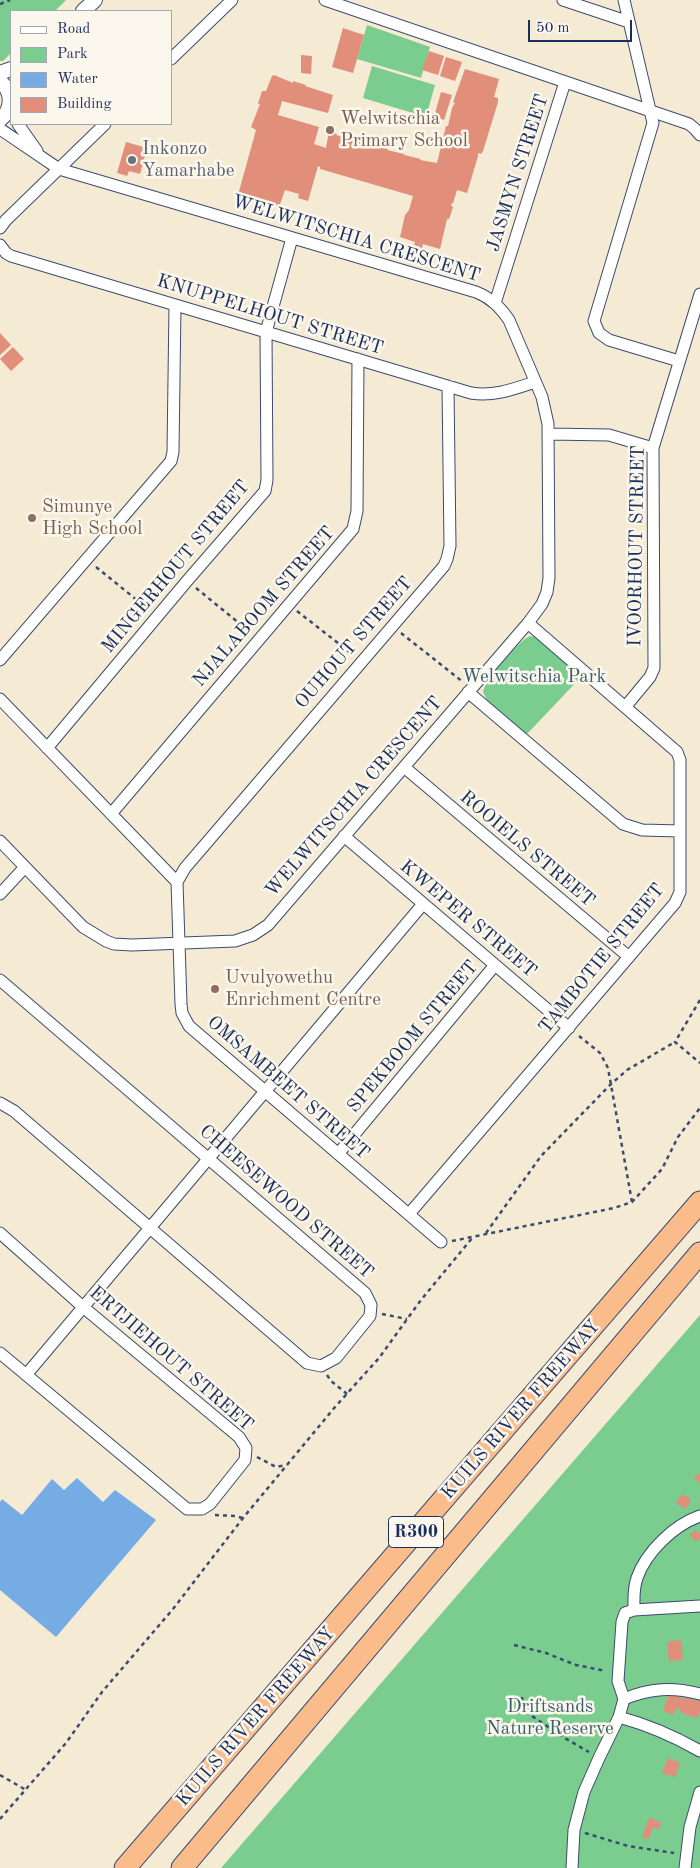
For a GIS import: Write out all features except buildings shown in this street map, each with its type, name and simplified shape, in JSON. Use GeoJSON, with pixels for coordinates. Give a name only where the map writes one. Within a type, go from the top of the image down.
{"type":"FeatureCollection","features":[{"type":"Feature","properties":{"kind":"highway","name":"KUILS RIVER FREEWAY"},"geometry":{"type":"LineString","coordinates":[[125,1868],[700,1202]]}},
{"type":"Feature","properties":{"kind":"highway","name":"KUILS RIVER FREEWAY"},"geometry":{"type":"LineString","coordinates":[[182,1868],[700,1253]]}},
{"type":"Feature","properties":{"kind":"street"},"geometry":{"type":"LineString","coordinates":[[84,10],[94,0]]}},
{"type":"Feature","properties":{"kind":"street"},"geometry":{"type":"LineString","coordinates":[[172,58],[232,0]]}},
{"type":"Feature","properties":{"kind":"street"},"geometry":{"type":"LineString","coordinates":[[325,0],[689,124],[700,135]]}},
{"type":"Feature","properties":{"kind":"street"},"geometry":{"type":"LineString","coordinates":[[564,0],[629,22]]}},
{"type":"Feature","properties":{"kind":"street"},"geometry":{"type":"LineString","coordinates":[[624,0],[653,123],[594,322],[599,333],[609,340],[680,360]]}},
{"type":"Feature","properties":{"kind":"street"},"geometry":{"type":"LineString","coordinates":[[0,81],[7,88],[10,101],[4,116],[0,120]]}},
{"type":"Feature","properties":{"kind":"street","name":"JASMYN STREET"},"geometry":{"type":"LineString","coordinates":[[495,303],[565,82]]}},
{"type":"Feature","properties":{"kind":"street","name":"WELWITSCHIA CRESCENT"},"geometry":{"type":"LineString","coordinates":[[19,125],[38,154]]}},
{"type":"Feature","properties":{"kind":"street"},"geometry":{"type":"LineString","coordinates":[[0,228],[104,125]]}},
{"type":"Feature","properties":{"kind":"street","name":"WELWITSCHIA CRESCENT"},"geometry":{"type":"LineString","coordinates":[[0,128],[59,169],[476,292],[495,303],[509,320],[536,382],[546,414],[549,434],[549,578],[547,592],[542,604],[528,623],[268,925],[253,935],[235,941],[114,944],[98,937],[83,927],[0,841]]}},
{"type":"Feature","properties":{"kind":"street","name":"MINGERHOUT STREET"},"geometry":{"type":"LineString","coordinates":[[47,748],[157,616],[265,491],[267,480],[266,332],[292,238]]}},
{"type":"Feature","properties":{"kind":"street","name":"KNUPPELHOUT STREET"},"geometry":{"type":"LineString","coordinates":[[0,245],[11,256],[471,393],[491,394],[536,382]]}},
{"type":"Feature","properties":{"kind":"street","name":"IVOORHOUT STREET"},"geometry":{"type":"LineString","coordinates":[[626,706],[650,677],[654,668],[653,448],[700,294]]}},
{"type":"Feature","properties":{"kind":"street"},"geometry":{"type":"LineString","coordinates":[[0,660],[171,461],[173,452],[175,305]]}},
{"type":"Feature","properties":{"kind":"street","name":"NJALABOOM STREET"},"geometry":{"type":"LineString","coordinates":[[111,814],[288,604],[350,535],[356,523],[357,510],[358,359]]}},
{"type":"Feature","properties":{"kind":"street","name":"OUHOUT STREET"},"geometry":{"type":"LineString","coordinates":[[177,882],[184,868],[444,566],[450,546],[448,386]]}},
{"type":"Feature","properties":{"kind":"street"},"geometry":{"type":"LineString","coordinates":[[549,434],[609,435],[653,448]]}},
{"type":"Feature","properties":{"kind":"street","name":"TAMBOTIE STREET"},"geometry":{"type":"LineString","coordinates":[[409,1214],[629,957],[678,897],[681,886],[680,760],[677,752],[528,623]]}},
{"type":"Feature","properties":{"kind":"street"},"geometry":{"type":"LineString","coordinates":[[470,690],[623,824],[642,830],[680,831]]}},
{"type":"Feature","properties":{"kind":"street"},"geometry":{"type":"LineString","coordinates":[[0,699],[177,882]]}},
{"type":"Feature","properties":{"kind":"street","name":"ROOIELS STREET"},"geometry":{"type":"LineString","coordinates":[[404,767],[629,957]]}},
{"type":"Feature","properties":{"kind":"street","name":"KWEPER STREET"},"geometry":{"type":"LineString","coordinates":[[344,836],[569,1028]]}},
{"type":"Feature","properties":{"kind":"street"},"geometry":{"type":"LineString","coordinates":[[0,894],[25,867]]}},
{"type":"Feature","properties":{"kind":"street","name":"OMSAMBEET STREET"},"geometry":{"type":"LineString","coordinates":[[177,882],[181,1004],[185,1020],[189,1026],[441,1242]]}},
{"type":"Feature","properties":{"kind":"street"},"geometry":{"type":"LineString","coordinates":[[26,1375],[423,904]]}},
{"type":"Feature","properties":{"kind":"street","name":"SPEKBOOM STREET"},"geometry":{"type":"LineString","coordinates":[[338,1154],[495,965]]}},
{"type":"Feature","properties":{"kind":"street","name":"CHEESEWOOD STREET"},"geometry":{"type":"LineString","coordinates":[[0,980],[366,1294],[370,1301],[371,1312]]}},
{"type":"Feature","properties":{"kind":"street"},"geometry":{"type":"LineString","coordinates":[[0,1103],[14,1111],[303,1360],[312,1365],[321,1366],[336,1358],[367,1320],[371,1312]]}},
{"type":"Feature","properties":{"kind":"street","name":"ERTJIEHOUT STREET"},"geometry":{"type":"LineString","coordinates":[[0,1233],[84,1307],[239,1436],[244,1444],[245,1460],[210,1504],[197,1510]]}},
{"type":"Feature","properties":{"kind":"street"},"geometry":{"type":"LineString","coordinates":[[0,1353],[182,1506],[187,1509],[197,1510]]}},
{"type":"Feature","properties":{"kind":"street"},"geometry":{"type":"LineString","coordinates":[[634,1610],[636,1579],[647,1559],[673,1530],[700,1516]]}},
{"type":"Feature","properties":{"kind":"street"},"geometry":{"type":"LineString","coordinates":[[572,1868],[574,1830],[584,1792],[619,1717],[624,1699],[618,1681],[623,1618],[628,1611],[634,1610],[700,1606]]}},
{"type":"Feature","properties":{"kind":"street"},"geometry":{"type":"LineString","coordinates":[[624,1699],[638,1693],[654,1690],[681,1690],[700,1694]]}},
{"type":"Feature","properties":{"kind":"street"},"geometry":{"type":"LineString","coordinates":[[619,1717],[644,1724],[676,1737],[700,1751]]}},
{"type":"Feature","properties":{"kind":"street"},"geometry":{"type":"LineString","coordinates":[[685,1868],[690,1827],[700,1792]]}},
{"type":"Feature","properties":{"kind":"path"},"geometry":{"type":"LineString","coordinates":[[0,4],[10,0]]}},
{"type":"Feature","properties":{"kind":"path"},"geometry":{"type":"LineString","coordinates":[[87,560],[157,616]]}},
{"type":"Feature","properties":{"kind":"path"},"geometry":{"type":"LineString","coordinates":[[187,581],[259,638]]}},
{"type":"Feature","properties":{"kind":"path"},"geometry":{"type":"LineString","coordinates":[[288,604],[361,661]]}},
{"type":"Feature","properties":{"kind":"path"},"geometry":{"type":"LineString","coordinates":[[392,626],[470,690]]}},
{"type":"Feature","properties":{"kind":"path"},"geometry":{"type":"LineString","coordinates":[[485,1234],[541,1156],[627,1070],[675,1042],[700,1000]]}},
{"type":"Feature","properties":{"kind":"path"},"geometry":{"type":"LineString","coordinates":[[569,1028],[600,1053],[608,1068],[632,1202]]}},
{"type":"Feature","properties":{"kind":"path"},"geometry":{"type":"LineString","coordinates":[[675,1042],[700,1063]]}},
{"type":"Feature","properties":{"kind":"path"},"geometry":{"type":"LineString","coordinates":[[441,1242],[614,1208],[632,1202],[662,1169],[678,1137],[700,1108]]}},
{"type":"Feature","properties":{"kind":"path"},"geometry":{"type":"LineString","coordinates":[[0,1819],[66,1743],[102,1692],[173,1609],[243,1518],[379,1358],[407,1319],[473,1237]]}},
{"type":"Feature","properties":{"kind":"path"},"geometry":{"type":"LineString","coordinates":[[371,1312],[407,1319]]}},
{"type":"Feature","properties":{"kind":"path"},"geometry":{"type":"LineString","coordinates":[[321,1366],[331,1381],[347,1394]]}},
{"type":"Feature","properties":{"kind":"path"},"geometry":{"type":"LineString","coordinates":[[246,1452],[276,1467],[288,1465]]}},
{"type":"Feature","properties":{"kind":"path"},"geometry":{"type":"LineString","coordinates":[[197,1510],[212,1515],[243,1518]]}},
{"type":"Feature","properties":{"kind":"path"},"geometry":{"type":"LineString","coordinates":[[514,1645],[546,1653],[576,1665],[605,1672],[618,1671]]}},
{"type":"Feature","properties":{"kind":"path"},"geometry":{"type":"LineString","coordinates":[[522,1697],[523,1710],[599,1758]]}},
{"type":"Feature","properties":{"kind":"path"},"geometry":{"type":"LineString","coordinates":[[0,1776],[26,1790]]}},
{"type":"Feature","properties":{"kind":"path"},"geometry":{"type":"LineString","coordinates":[[574,1830],[628,1846],[687,1854]]}},
{"type":"Feature","properties":{"kind":"green space"},"geometry":{"type":"Polygon","coordinates":[[[0,0],[66,0],[56,10],[10,10],[10,54],[3,61],[0,61],[0,0]]]}},
{"type":"Feature","properties":{"kind":"green space"},"geometry":{"type":"Polygon","coordinates":[[[367,25],[430,47],[421,78],[357,59],[367,25]]]}},
{"type":"Feature","properties":{"kind":"green space"},"geometry":{"type":"Polygon","coordinates":[[[372,66],[435,85],[426,117],[363,98],[372,66]]]}},
{"type":"Feature","properties":{"kind":"green space","name":"Welwitschia Park"},"geometry":{"type":"Polygon","coordinates":[[[530,636],[539,638],[583,675],[526,735],[488,702],[483,692],[489,679],[503,661],[518,645],[530,636]]]}},
{"type":"Feature","properties":{"kind":"green space","name":"Driftsands Nature Reserve"},"geometry":{"type":"Polygon","coordinates":[[[700,1315],[700,1868],[221,1868],[700,1315]]]}},
{"type":"Feature","properties":{"kind":"water"},"geometry":{"type":"Polygon","coordinates":[[[77,1478],[103,1502],[115,1490],[156,1520],[56,1637],[0,1590],[0,1502],[2,1499],[22,1515],[52,1479],[64,1490],[77,1478]]]}},
{"type":"Feature","properties":{"kind":"place","name":"Welwitschia Primary School"},"geometry":{"type":"Point","coordinates":[330,130]}},
{"type":"Feature","properties":{"kind":"place","name":"Inkonzo Yamarhabe"},"geometry":{"type":"Point","coordinates":[132,160]}},
{"type":"Feature","properties":{"kind":"place","name":"Simunye High School"},"geometry":{"type":"Point","coordinates":[32,518]}},
{"type":"Feature","properties":{"kind":"place","name":"Uvulyowethu Enrichment Centre"},"geometry":{"type":"Point","coordinates":[215,989]}}]}
